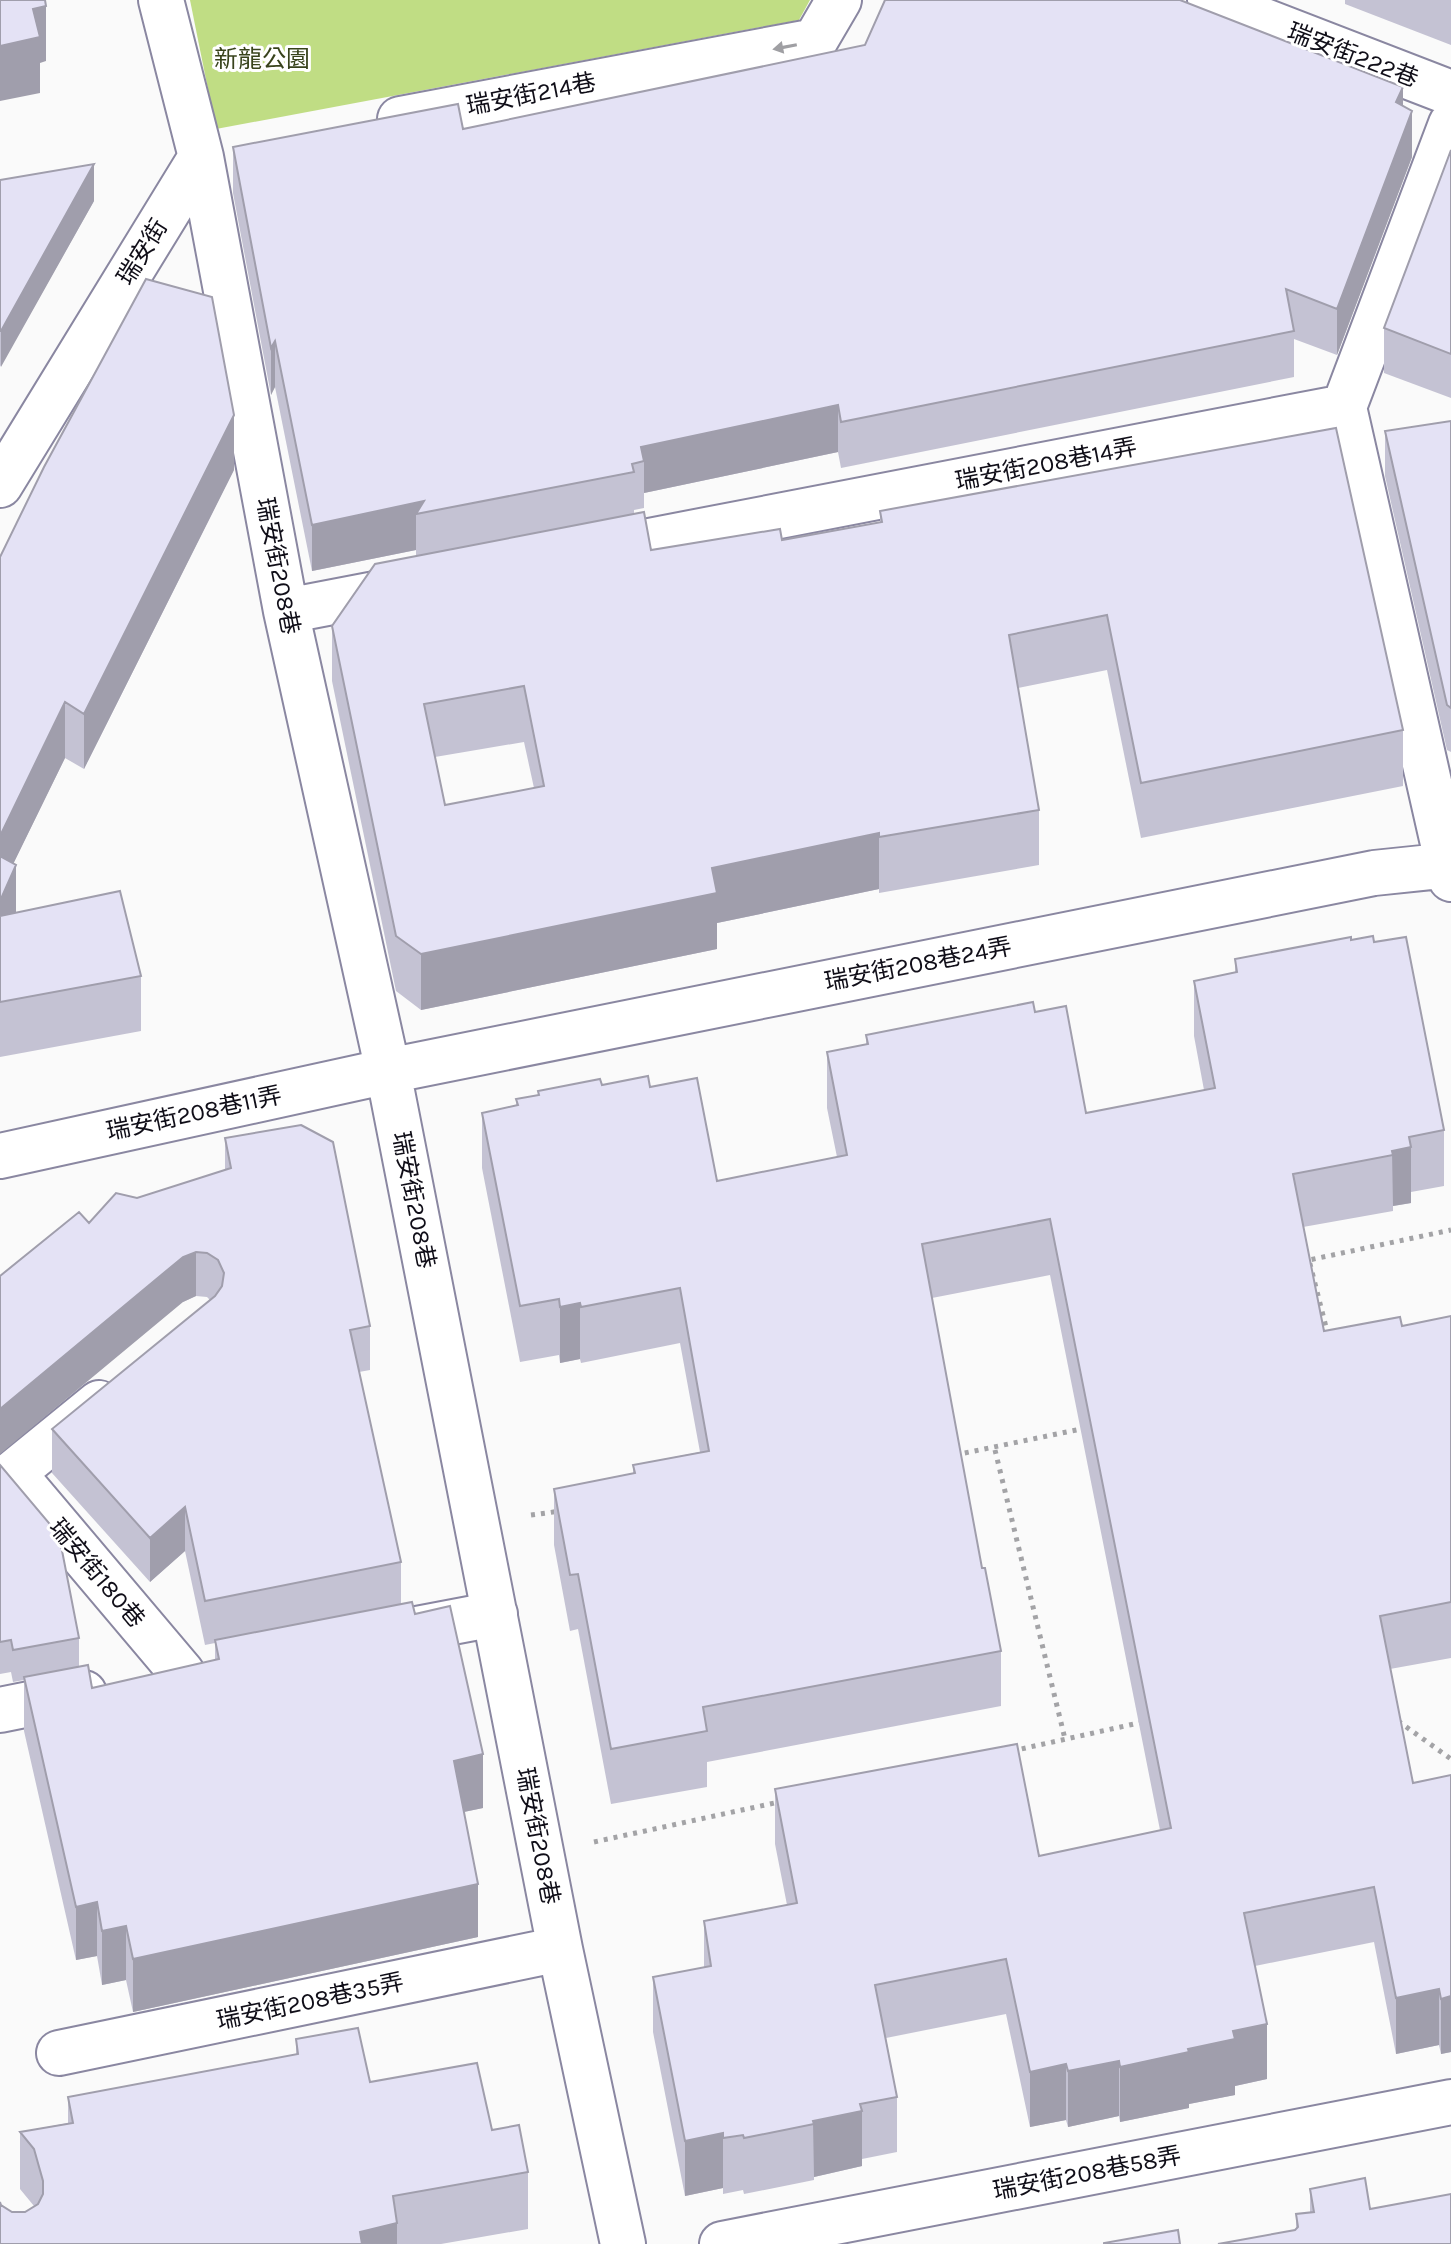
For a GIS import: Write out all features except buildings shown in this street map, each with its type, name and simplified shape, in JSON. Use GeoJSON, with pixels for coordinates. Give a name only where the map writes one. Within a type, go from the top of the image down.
{"type":"FeatureCollection","features":[{"type":"Feature","properties":{"kind":"street"},"geometry":{"type":"LineString","coordinates":[[161,0],[201,157],[247,148]]}},
{"type":"Feature","properties":{"kind":"street","name":"瑞安街214巷"},"geometry":{"type":"LineString","coordinates":[[354,128],[815,41],[839,0]]}},
{"type":"Feature","properties":{"kind":"street","name":"瑞安街222巷"},"geometry":{"type":"LineString","coordinates":[[1210,0],[1451,93]]}},
{"type":"Feature","properties":{"kind":"street"},"geometry":{"type":"LineString","coordinates":[[1450,869],[1344,407],[1451,124]]}},
{"type":"Feature","properties":{"kind":"street","name":"瑞安街"},"geometry":{"type":"LineString","coordinates":[[3,471],[201,157]]}},
{"type":"Feature","properties":{"kind":"street","name":"瑞安街208巷"},"geometry":{"type":"LineString","coordinates":[[201,157],[286,611],[388,1071],[560,1949],[623,2244]]}},
{"type":"Feature","properties":{"kind":"street","name":"瑞安街208巷14弄"},"geometry":{"type":"LineString","coordinates":[[550,560],[1344,407]]}},
{"type":"Feature","properties":{"kind":"street"},"geometry":{"type":"LineString","coordinates":[[286,611],[457,578]]}},
{"type":"Feature","properties":{"kind":"street","name":"瑞安街208巷24弄"},"geometry":{"type":"LineString","coordinates":[[388,1071],[1359,876],[1450,869]]}},
{"type":"Feature","properties":{"kind":"street","name":"瑞安街208巷11弄"},"geometry":{"type":"LineString","coordinates":[[0,1156],[388,1071]]}},
{"type":"Feature","properties":{"kind":"street","name":"瑞安街180巷"},"geometry":{"type":"LineString","coordinates":[[129,1378],[13,1473],[182,1673]]}},
{"type":"Feature","properties":{"kind":"street"},"geometry":{"type":"LineString","coordinates":[[354,1641],[495,1614]]}},
{"type":"Feature","properties":{"kind":"street"},"geometry":{"type":"LineString","coordinates":[[0,1710],[229,1664]]}},
{"type":"Feature","properties":{"kind":"street","name":"瑞安街208巷35弄"},"geometry":{"type":"LineString","coordinates":[[59,2053],[560,1949]]}},
{"type":"Feature","properties":{"kind":"street","name":"瑞安街208巷58弄"},"geometry":{"type":"LineString","coordinates":[[722,2244],[1451,2102]]}},
{"type":"Feature","properties":{"kind":"path"},"geometry":{"type":"LineString","coordinates":[[1328,1336],[1309,1260],[1451,1230]]}},
{"type":"Feature","properties":{"kind":"path"},"geometry":{"type":"LineString","coordinates":[[948,1456],[995,1450],[1088,1427]]}},
{"type":"Feature","properties":{"kind":"path"},"geometry":{"type":"LineString","coordinates":[[995,1450],[1065,1739]]}},
{"type":"Feature","properties":{"kind":"path"},"geometry":{"type":"LineString","coordinates":[[478,1523],[572,1510]]}},
{"type":"Feature","properties":{"kind":"path"},"geometry":{"type":"LineString","coordinates":[[1391,1715],[1451,1759]]}},
{"type":"Feature","properties":{"kind":"path"},"geometry":{"type":"LineString","coordinates":[[1004,1753],[1158,1719]]}},
{"type":"Feature","properties":{"kind":"path"},"geometry":{"type":"LineString","coordinates":[[542,1853],[788,1800]]}},
{"type":"Feature","properties":{"kind":"green space","name":"新龍公園"},"geometry":{"type":"Polygon","coordinates":[[[190,0],[810,0],[799,20],[216,129],[190,0]]]}}]}
